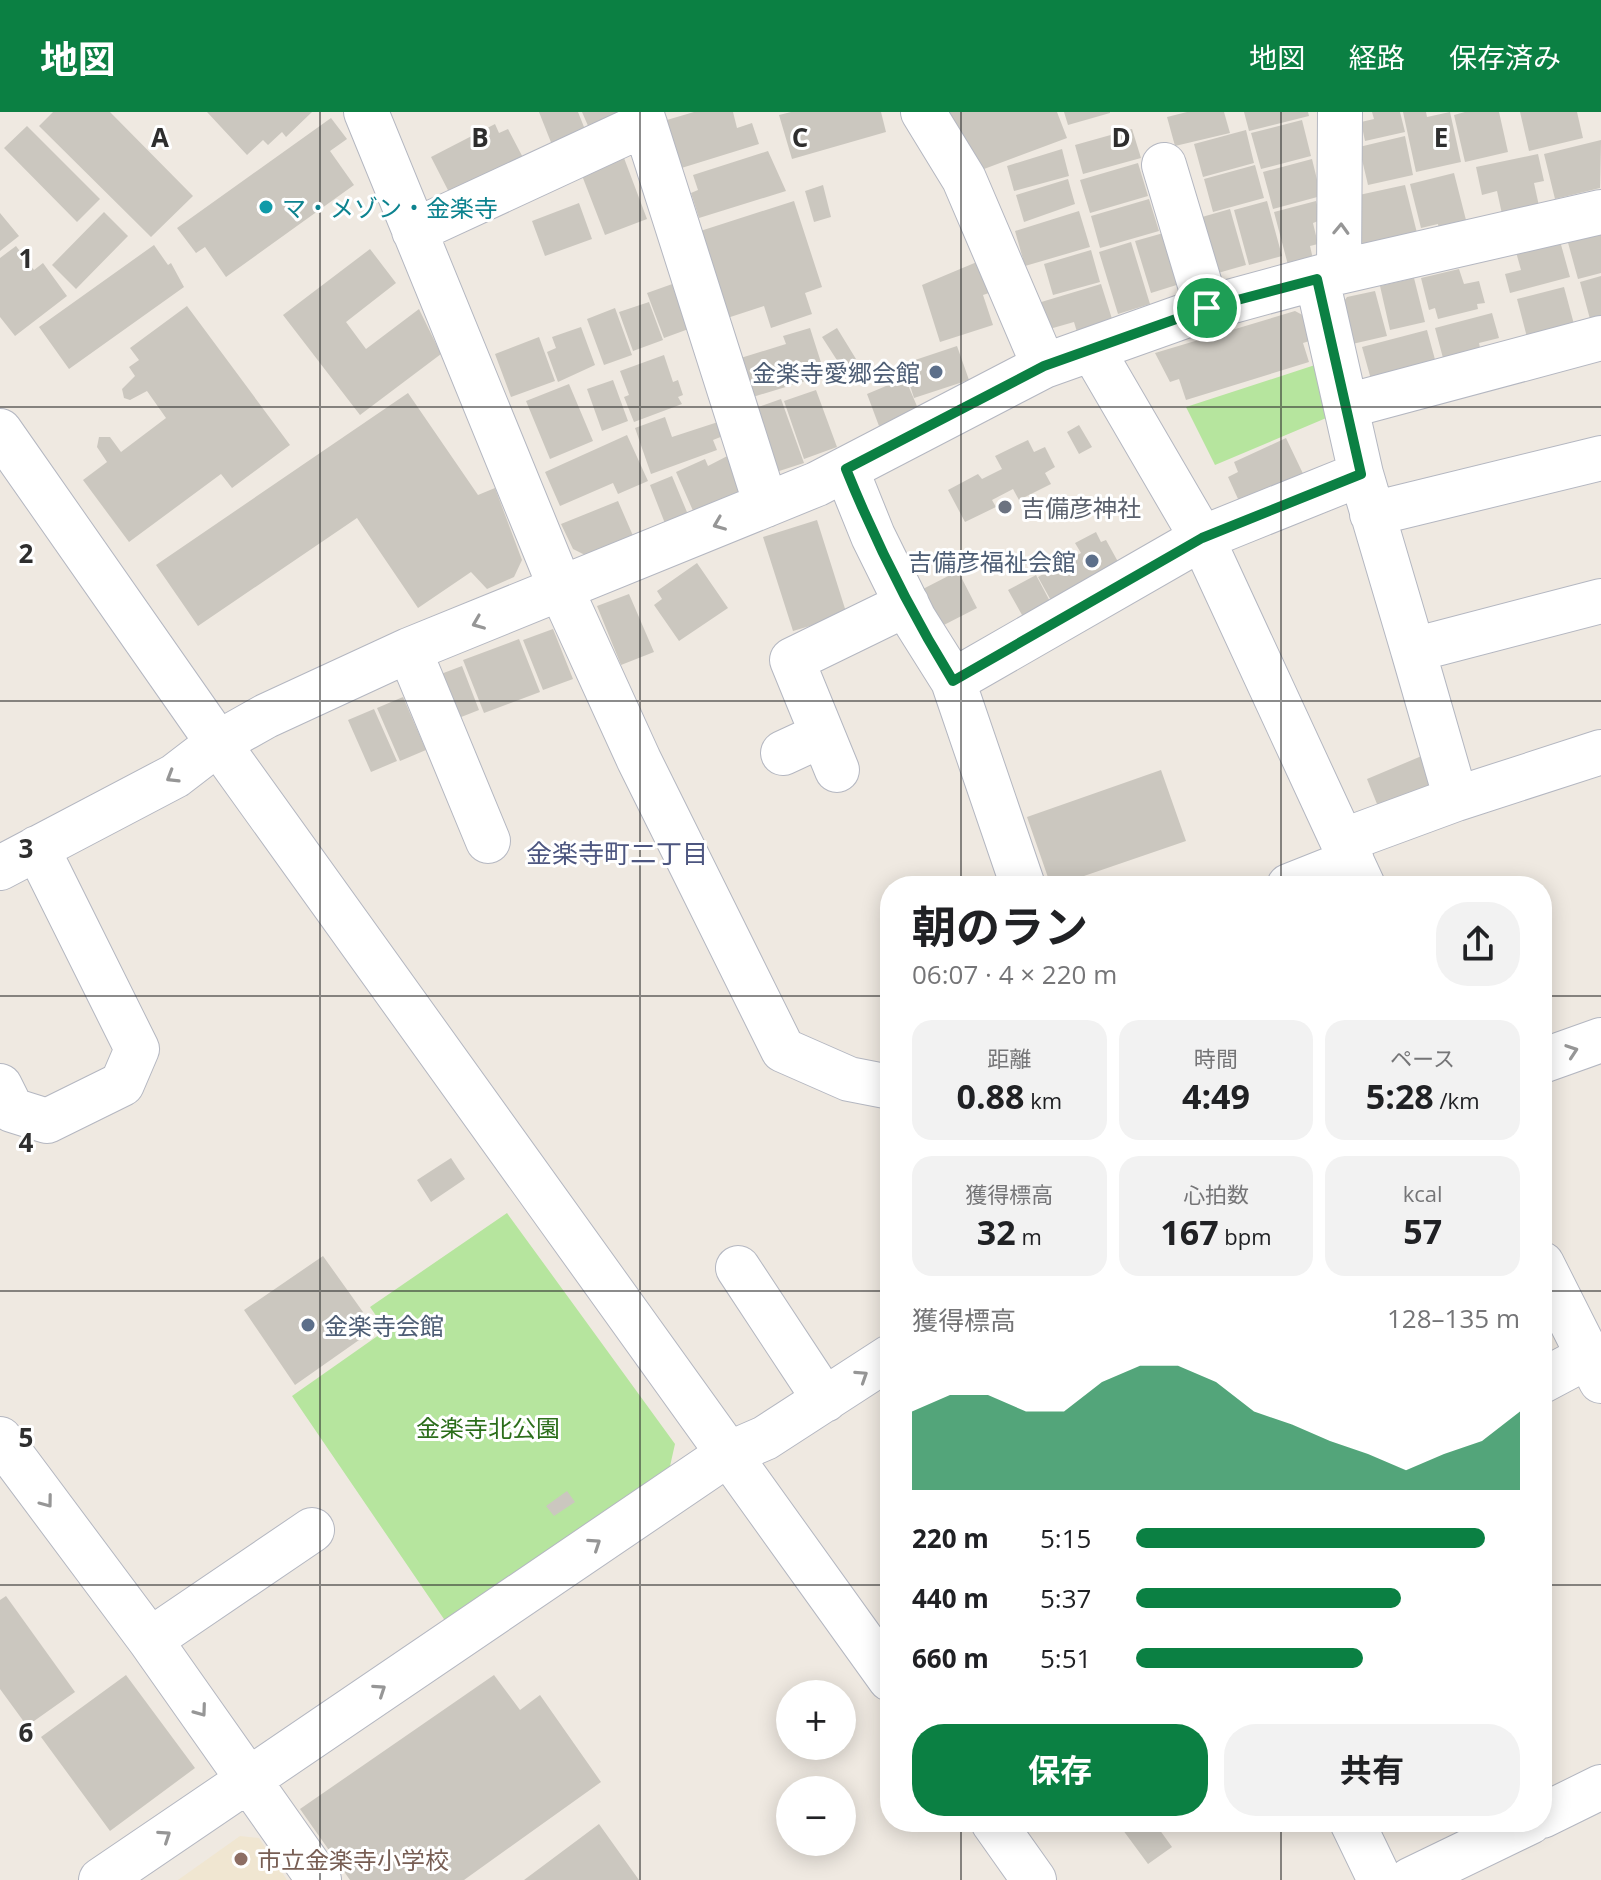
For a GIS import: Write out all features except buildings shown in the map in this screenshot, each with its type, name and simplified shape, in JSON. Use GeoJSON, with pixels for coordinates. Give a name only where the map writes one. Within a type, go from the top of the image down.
{"type":"FeatureCollection","features":[{"type":"Feature","properties":{"kind":"street"},"geometry":{"type":"LineString","coordinates":[[366,112],[561,589],[639,760],[783,1050],[849,1079],[880,1085]]}},
{"type":"Feature","properties":{"kind":"street"},"geometry":{"type":"LineString","coordinates":[[923,112],[964,179],[1044,366]]}},
{"type":"Feature","properties":{"kind":"street"},"geometry":{"type":"LineString","coordinates":[[1340,112],[1328,275],[1347,406],[1367,494],[1456,799]]}},
{"type":"Feature","properties":{"kind":"street"},"geometry":{"type":"LineString","coordinates":[[414,231],[643,118],[766,505]]}},
{"type":"Feature","properties":{"kind":"street"},"geometry":{"type":"LineString","coordinates":[[1164,165],[1207,308]]}},
{"type":"Feature","properties":{"kind":"street"},"geometry":{"type":"LineString","coordinates":[[0,1086],[12,1110],[47,1121],[122,1084],[137,1049],[18,858],[175,776],[218,743],[266,716],[409,650],[766,505],[846,469],[1044,366],[1207,308],[1328,275],[1601,212]]}},
{"type":"Feature","properties":{"kind":"street"},"geometry":{"type":"LineString","coordinates":[[1347,406],[1601,338]]}},
{"type":"Feature","properties":{"kind":"street"},"geometry":{"type":"LineString","coordinates":[[1093,351],[1202,538],[1352,863]]}},
{"type":"Feature","properties":{"kind":"street"},"geometry":{"type":"LineString","coordinates":[[0,431],[218,743],[880,1665]]}},
{"type":"Feature","properties":{"kind":"street"},"geometry":{"type":"LineString","coordinates":[[953,681],[1202,538],[1367,494],[1601,458]]}},
{"type":"Feature","properties":{"kind":"street"},"geometry":{"type":"LineString","coordinates":[[846,469],[907,604],[953,681],[1020,876]]}},
{"type":"Feature","properties":{"kind":"street"},"geometry":{"type":"LineString","coordinates":[[1413,650],[1601,601]]}},
{"type":"Feature","properties":{"kind":"street"},"geometry":{"type":"LineString","coordinates":[[814,752],[792,660],[907,604]]}},
{"type":"Feature","properties":{"kind":"street"},"geometry":{"type":"LineString","coordinates":[[409,650],[488,841]]}},
{"type":"Feature","properties":{"kind":"street"},"geometry":{"type":"LineString","coordinates":[[1316,876],[1352,863],[1456,799],[1601,752]]}},
{"type":"Feature","properties":{"kind":"street"},"geometry":{"type":"LineString","coordinates":[[1552,1057],[1601,1040]]}},
{"type":"Feature","properties":{"kind":"street"},"geometry":{"type":"LineString","coordinates":[[738,1268],[825,1400]]}},
{"type":"Feature","properties":{"kind":"street"},"geometry":{"type":"LineString","coordinates":[[1552,1284],[1595,1368],[1552,1379]]}},
{"type":"Feature","properties":{"kind":"street"},"geometry":{"type":"LineString","coordinates":[[101,1880],[728,1454],[765,1438],[880,1364]]}},
{"type":"Feature","properties":{"kind":"street"},"geometry":{"type":"LineString","coordinates":[[0,1439],[150,1640],[319,1880]]}},
{"type":"Feature","properties":{"kind":"street"},"geometry":{"type":"LineString","coordinates":[[150,1640],[312,1530]]}},
{"type":"Feature","properties":{"kind":"street"},"geometry":{"type":"LineString","coordinates":[[1552,1811],[1601,1787]]}},
{"type":"Feature","properties":{"kind":"street"},"geometry":{"type":"LineString","coordinates":[[1000,1832],[1034,1880]]}},
{"type":"Feature","properties":{"kind":"street"},"geometry":{"type":"LineString","coordinates":[[1357,1832],[1380,1880]]}},
{"type":"Feature","properties":{"kind":"street"},"geometry":{"type":"LineString","coordinates":[[1410,1880],[1509,1832]]}},
{"type":"Feature","properties":{"kind":"shaded area","name":"市立金楽寺小学校"},"geometry":{"type":"Polygon","coordinates":[[[240,1836],[259,1838],[287,1880],[178,1880],[240,1836]]]}},
{"type":"Feature","properties":{"kind":"green space"},"geometry":{"type":"Polygon","coordinates":[[[1318,364],[1331,416],[1215,465],[1186,407],[1318,364]]]}},
{"type":"Feature","properties":{"kind":"green space","name":"金楽寺北公園"},"geometry":{"type":"Polygon","coordinates":[[[507,1213],[675,1444],[668,1475],[448,1625],[292,1396],[386,1330],[370,1307],[507,1213]]]}},
{"type":"Feature","properties":{"kind":"place","name":"マ・メゾン・金楽寺"},"geometry":{"type":"Point","coordinates":[266,207]}},
{"type":"Feature","properties":{"kind":"place","name":"金楽寺愛郷会館"},"geometry":{"type":"Point","coordinates":[936,372]}},
{"type":"Feature","properties":{"kind":"place","name":"吉備彦神社"},"geometry":{"type":"Point","coordinates":[1005,507]}},
{"type":"Feature","properties":{"kind":"place","name":"吉備彦福祉会館"},"geometry":{"type":"Point","coordinates":[1092,561]}},
{"type":"Feature","properties":{"kind":"place","name":"金楽寺会館"},"geometry":{"type":"Point","coordinates":[308,1325]}},
{"type":"Feature","properties":{"kind":"place","name":"市立金楽寺小学校"},"geometry":{"type":"Point","coordinates":[241,1859]}},
{"type":"Feature","properties":{"kind":"district","name":"金楽寺町二丁目"},"geometry":{"type":"Point","coordinates":[617,853]}},
{"type":"Feature","properties":{"kind":"route"},"geometry":{"type":"LineString","coordinates":[[1317,279],[1361,474],[1202,538],[953,681],[914,619],[873,536],[846,469],[1044,366],[1207,308],[1317,279]]}}]}
